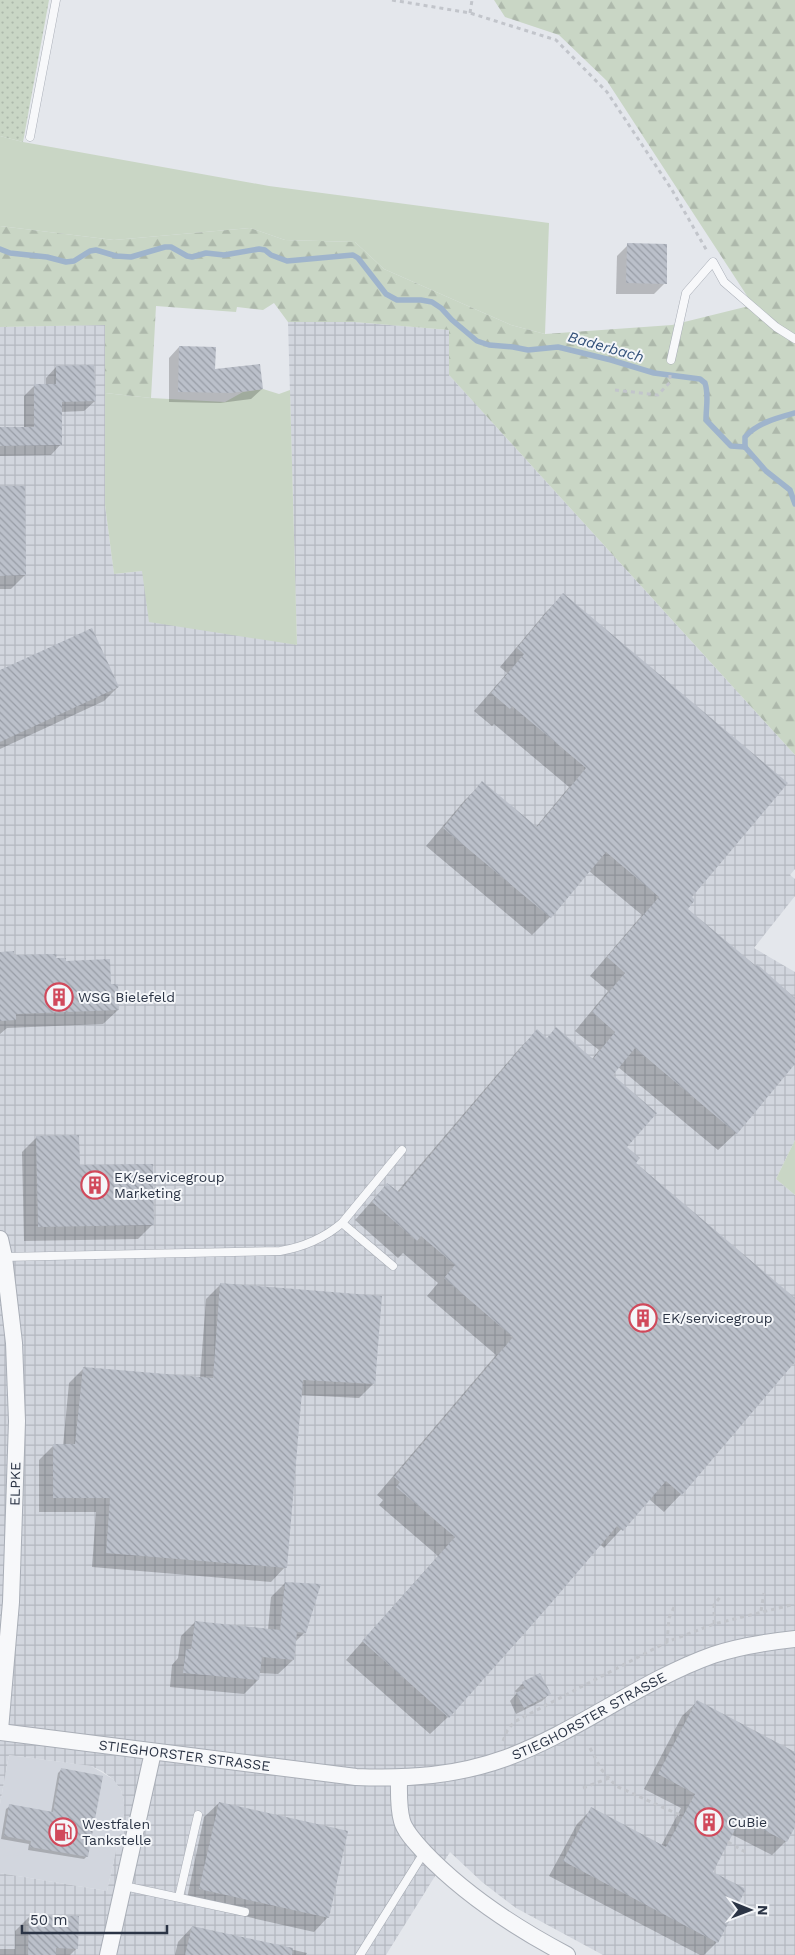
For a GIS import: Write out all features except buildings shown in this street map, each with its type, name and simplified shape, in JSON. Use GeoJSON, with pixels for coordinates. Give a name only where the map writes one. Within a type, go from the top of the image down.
{"type":"FeatureCollection","features":[{"type":"Feature","properties":{"kind":"street","name":"ELPKE"},"geometry":{"type":"LineString","coordinates":[[0,1239],[4,1256],[14,1343],[17,1421],[11,1602],[0,1731]]}},
{"type":"Feature","properties":{"kind":"street","name":"STIEGHORSTER STRASSE"},"geometry":{"type":"LineString","coordinates":[[775,1641],[795,1632]]}},
{"type":"Feature","properties":{"kind":"street","name":"STIEGHORSTER STRASSE"},"geometry":{"type":"LineString","coordinates":[[0,1731],[356,1777],[399,1778],[452,1772],[506,1758],[562,1733],[669,1674],[697,1662],[741,1646],[795,1638]]}},
{"type":"Feature","properties":{"kind":"street"},"geometry":{"type":"LineString","coordinates":[[108,1955],[153,1752]]}},
{"type":"Feature","properties":{"kind":"street"},"geometry":{"type":"LineString","coordinates":[[399,1778],[399,1802],[402,1822],[415,1842],[426,1854],[450,1878],[477,1900],[510,1922],[567,1955]]}},
{"type":"Feature","properties":{"kind":"lane"},"geometry":{"type":"LineString","coordinates":[[30,137],[56,0]]}},
{"type":"Feature","properties":{"kind":"lane"},"geometry":{"type":"LineString","coordinates":[[671,360],[686,293],[713,262],[724,282],[776,326],[795,339]]}},
{"type":"Feature","properties":{"kind":"lane"},"geometry":{"type":"LineString","coordinates":[[4,1256],[280,1251],[298,1248],[316,1241],[342,1223],[402,1150]]}},
{"type":"Feature","properties":{"kind":"lane"},"geometry":{"type":"LineString","coordinates":[[342,1223],[393,1266]]}},
{"type":"Feature","properties":{"kind":"lane"},"geometry":{"type":"LineString","coordinates":[[178,1898],[198,1815]]}},
{"type":"Feature","properties":{"kind":"lane"},"geometry":{"type":"LineString","coordinates":[[360,1955],[420,1859],[426,1854]]}},
{"type":"Feature","properties":{"kind":"lane"},"geometry":{"type":"LineString","coordinates":[[124,1886],[245,1912]]}},
{"type":"Feature","properties":{"kind":"path"},"geometry":{"type":"LineString","coordinates":[[392,0],[470,13],[556,40],[607,92],[672,190],[713,262]]}},
{"type":"Feature","properties":{"kind":"path"},"geometry":{"type":"LineString","coordinates":[[470,13],[472,0]]}},
{"type":"Feature","properties":{"kind":"path"},"geometry":{"type":"LineString","coordinates":[[615,390],[658,395],[670,382]]}},
{"type":"Feature","properties":{"kind":"path"},"geometry":{"type":"LineString","coordinates":[[761,1611],[764,1593]]}},
{"type":"Feature","properties":{"kind":"path"},"geometry":{"type":"LineString","coordinates":[[714,1624],[714,1604],[720,1597]]}},
{"type":"Feature","properties":{"kind":"path"},"geometry":{"type":"LineString","coordinates":[[502,1744],[507,1730],[514,1722],[667,1642],[714,1624],[795,1604]]}},
{"type":"Feature","properties":{"kind":"path"},"geometry":{"type":"LineString","coordinates":[[667,1642],[669,1618],[675,1605]]}},
{"type":"Feature","properties":{"kind":"path"},"geometry":{"type":"LineString","coordinates":[[590,1748],[601,1769],[616,1786],[682,1816]]}},
{"type":"Feature","properties":{"kind":"path"},"geometry":{"type":"LineString","coordinates":[[583,1788],[609,1778]]}},
{"type":"Feature","properties":{"kind":"path"},"geometry":{"type":"LineString","coordinates":[[728,1842],[747,1853]]}},
{"type":"Feature","properties":{"kind":"shaded area"},"geometry":{"type":"Polygon","coordinates":[[[288,322],[354,322],[449,330],[449,375],[795,755],[795,869],[790,875],[795,879],[795,896],[754,948],[795,972],[795,1140],[776,1179],[795,1195],[795,1955],[603,1955],[516,1908],[482,1882],[450,1852],[386,1955],[0,1955],[0,1873],[107,1891],[124,1815],[124,1802],[121,1790],[113,1779],[91,1766],[9,1755],[0,1804],[0,327],[106,325],[105,505],[114,574],[142,571],[297,645],[288,322]]]}},
{"type":"Feature","properties":{"kind":"shaded area"},"geometry":{"type":"Polygon","coordinates":[[[9,1755],[91,1766],[113,1779],[121,1790],[124,1802],[124,1815],[107,1891],[0,1873],[0,1804],[9,1755]]]}},
{"type":"Feature","properties":{"kind":"green space"},"geometry":{"type":"Polygon","coordinates":[[[0,0],[49,0],[23,142],[0,136],[0,0]]]}},
{"type":"Feature","properties":{"kind":"green space"},"geometry":{"type":"Polygon","coordinates":[[[494,0],[795,0],[795,755],[449,375],[449,330],[354,322],[288,322],[274,303],[263,310],[237,307],[236,312],[156,306],[151,398],[105,393],[105,325],[0,327],[0,226],[114,240],[250,228],[285,240],[355,242],[384,269],[511,325],[545,334],[672,325],[753,305],[607,81],[559,35],[505,17],[494,0]]]}},
{"type":"Feature","properties":{"kind":"green space"},"geometry":{"type":"Polygon","coordinates":[[[0,136],[23,142],[269,186],[549,223],[545,334],[511,325],[384,269],[355,242],[285,240],[250,228],[114,240],[0,226],[0,136]]]}},
{"type":"Feature","properties":{"kind":"green space"},"geometry":{"type":"Polygon","coordinates":[[[263,389],[279,394],[290,390],[297,645],[149,622],[142,571],[114,574],[105,505],[105,393],[151,398],[225,402],[243,392],[263,389]]]}},
{"type":"Feature","properties":{"kind":"green space"},"geometry":{"type":"Polygon","coordinates":[[[795,1140],[795,1195],[776,1179],[795,1140]]]}},
{"type":"Feature","properties":{"kind":"waterway","name":"Baderbach"},"geometry":{"type":"LineString","coordinates":[[0,249],[10,253],[47,257],[66,262],[74,261],[90,251],[96,250],[116,256],[131,257],[165,247],[171,247],[192,257],[206,253],[224,255],[259,249],[287,261],[353,255],[358,258],[386,294],[397,300],[432,302],[477,341],[489,345],[528,350],[558,347],[654,373],[700,379],[705,383],[706,388],[706,420],[731,446],[745,447]]}},
{"type":"Feature","properties":{"kind":"waterway","name":"Baderbach"},"geometry":{"type":"LineString","coordinates":[[745,447],[745,437],[755,428],[795,413]]}},
{"type":"Feature","properties":{"kind":"waterway"},"geometry":{"type":"LineString","coordinates":[[745,447],[766,471],[790,490],[795,504]]}},
{"type":"Feature","properties":{"kind":"place","name":"WSG Bielefeld"},"geometry":{"type":"Point","coordinates":[59,997]}},
{"type":"Feature","properties":{"kind":"place","name":"EK/servicegroup Marketing"},"geometry":{"type":"Point","coordinates":[95,1185]}},
{"type":"Feature","properties":{"kind":"place","name":"EK/servicegroup"},"geometry":{"type":"Point","coordinates":[643,1318]}},
{"type":"Feature","properties":{"kind":"place","name":"CuBie"},"geometry":{"type":"Point","coordinates":[709,1822]}},
{"type":"Feature","properties":{"kind":"place","name":"Westfalen Tankstelle"},"geometry":{"type":"Point","coordinates":[63,1832]}}]}
